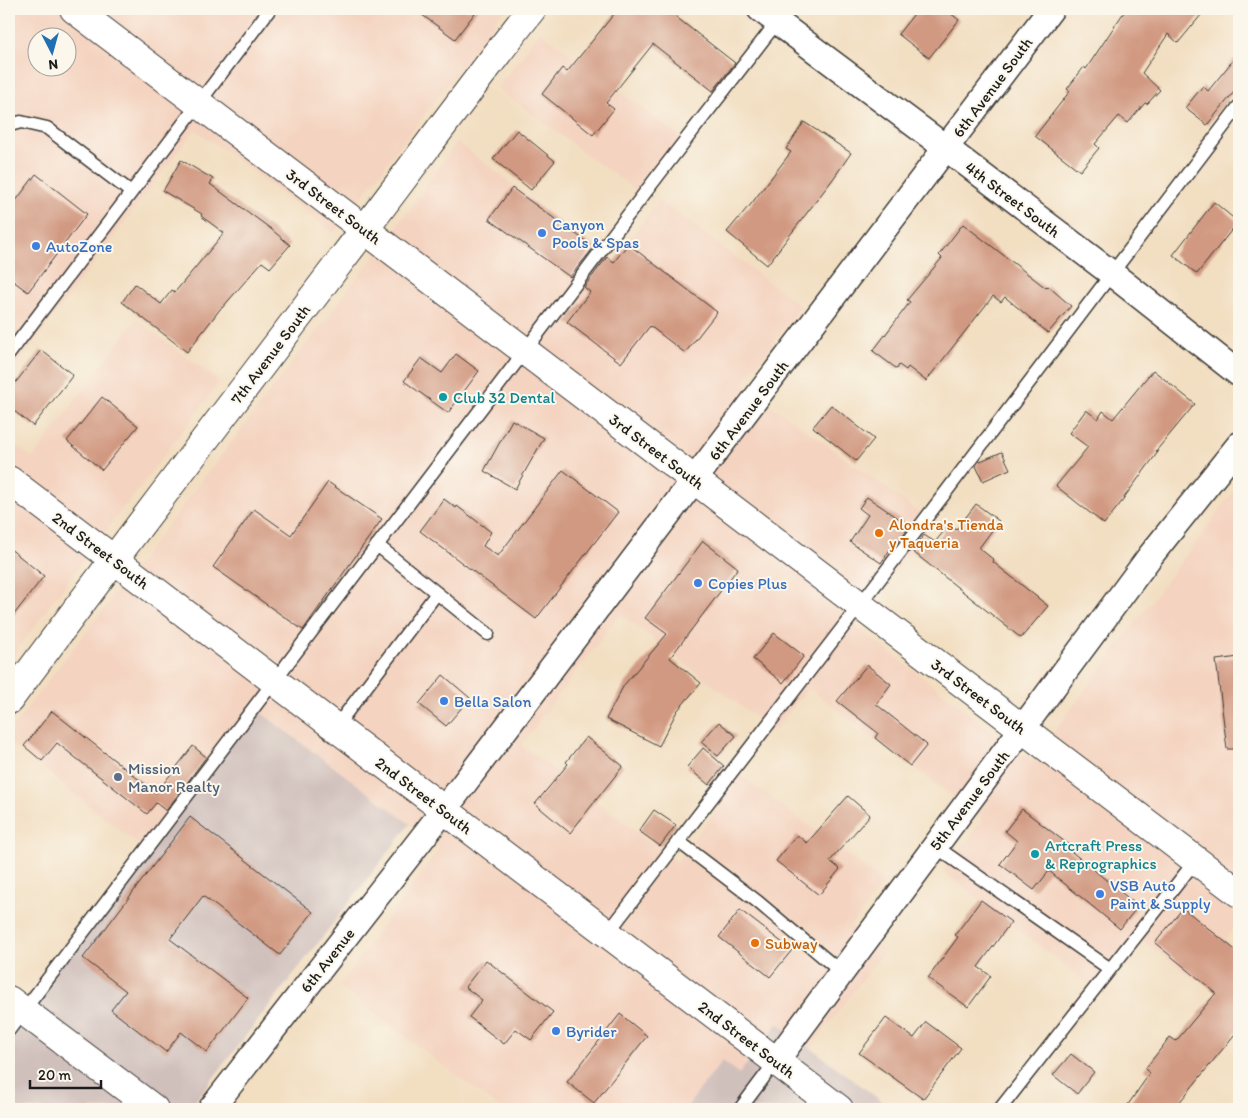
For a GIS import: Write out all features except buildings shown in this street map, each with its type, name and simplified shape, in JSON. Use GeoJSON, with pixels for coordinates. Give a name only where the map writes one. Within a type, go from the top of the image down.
{"type":"FeatureCollection","features":[{"type":"Feature","properties":{"kind":"main road","name":"3rd Street South"},"geometry":{"type":"LineString","coordinates":[[74,9],[1239,893]]}},
{"type":"Feature","properties":{"kind":"main road","name":"7th Avenue South"},"geometry":{"type":"LineString","coordinates":[[9,700],[113,560],[532,9]]}},
{"type":"Feature","properties":{"kind":"main road","name":"2nd Street South"},"geometry":{"type":"LineString","coordinates":[[9,480],[776,1061],[826,1105]]}},
{"type":"Feature","properties":{"kind":"main road"},"geometry":{"type":"LineString","coordinates":[[14,1014],[154,1109]]}},
{"type":"Feature","properties":{"kind":"street","name":"6th Avenue South"},"geometry":{"type":"LineString","coordinates":[[444,810],[1051,9]]}},
{"type":"Feature","properties":{"kind":"street","name":"4th Street South"},"geometry":{"type":"LineString","coordinates":[[775,13],[946,148],[1111,273],[1239,374]]}},
{"type":"Feature","properties":{"kind":"street","name":"5th Avenue South"},"geometry":{"type":"LineString","coordinates":[[776,1061],[1150,555],[1239,445]]}},
{"type":"Feature","properties":{"kind":"street","name":"6th Avenue"},"geometry":{"type":"LineString","coordinates":[[211,1109],[444,810]]}},
{"type":"Feature","properties":{"kind":"lane"},"geometry":{"type":"LineString","coordinates":[[9,354],[14,336],[131,192],[270,9]]}},
{"type":"Feature","properties":{"kind":"lane"},"geometry":{"type":"LineString","coordinates":[[14,1014],[274,681],[660,172],[775,13]]}},
{"type":"Feature","properties":{"kind":"lane"},"geometry":{"type":"LineString","coordinates":[[607,934],[1239,106]]}},
{"type":"Feature","properties":{"kind":"lane"},"geometry":{"type":"LineString","coordinates":[[9,126],[21,122],[47,128],[131,192]]}},
{"type":"Feature","properties":{"kind":"lane"},"geometry":{"type":"LineString","coordinates":[[377,545],[488,634]]}},
{"type":"Feature","properties":{"kind":"lane"},"geometry":{"type":"LineString","coordinates":[[335,728],[437,593]]}},
{"type":"Feature","properties":{"kind":"lane"},"geometry":{"type":"LineString","coordinates":[[678,841],[758,902],[841,972]]}},
{"type":"Feature","properties":{"kind":"lane"},"geometry":{"type":"LineString","coordinates":[[935,846],[1110,969]]}},
{"type":"Feature","properties":{"kind":"lane"},"geometry":{"type":"LineString","coordinates":[[1000,1109],[1196,860]]}},
{"type":"Feature","properties":{"kind":"lane"},"geometry":{"type":"LineString","coordinates":[[740,1109],[776,1061]]}},
{"type":"Feature","properties":{"kind":"shaded area"},"geometry":{"type":"Polygon","coordinates":[[[9,9],[505,9],[334,233],[195,129],[9,375],[9,9]]]}},
{"type":"Feature","properties":{"kind":"shaded area"},"geometry":{"type":"Polygon","coordinates":[[[540,31],[683,139],[642,195],[497,88],[540,31]]]}},
{"type":"Feature","properties":{"kind":"shaded area"},"geometry":{"type":"Polygon","coordinates":[[[457,142],[613,262],[659,200],[801,306],[742,384],[933,522],[855,626],[1032,761],[1239,484],[1239,921],[1196,981],[1143,941],[1103,995],[944,872],[983,819],[808,688],[774,731],[620,614],[521,745],[677,862],[741,776],[884,882],[851,926],[885,950],[811,1048],[778,1023],[739,1074],[722,1061],[685,1109],[501,1109],[339,986],[440,847],[252,706],[143,849],[9,741],[9,732],[398,225],[457,142]]]}},
{"type":"Feature","properties":{"kind":"shaded area"},"geometry":{"type":"Polygon","coordinates":[[[136,319],[220,382],[75,571],[9,661],[9,440],[33,458],[136,319]]]}},
{"type":"Feature","properties":{"kind":"shaded area"},"geometry":{"type":"Polygon","coordinates":[[[252,706],[410,824],[189,1109],[9,1109],[9,1027],[252,706]]]}},
{"type":"Feature","properties":{"kind":"shaded area"},"geometry":{"type":"Polygon","coordinates":[[[778,1023],[892,1109],[685,1109],[722,1061],[739,1074],[778,1023]]]}},
{"type":"Feature","properties":{"kind":"place","name":"Canyon Pools & Spas"},"geometry":{"type":"Point","coordinates":[542,233]}},
{"type":"Feature","properties":{"kind":"place","name":"AutoZone"},"geometry":{"type":"Point","coordinates":[36,246]}},
{"type":"Feature","properties":{"kind":"place","name":"Club 32 Dental"},"geometry":{"type":"Point","coordinates":[443,397]}},
{"type":"Feature","properties":{"kind":"place","name":"Alondra's Tienda y Taqueria"},"geometry":{"type":"Point","coordinates":[879,533]}},
{"type":"Feature","properties":{"kind":"place","name":"Copies Plus"},"geometry":{"type":"Point","coordinates":[698,583]}},
{"type":"Feature","properties":{"kind":"place","name":"Bella Salon"},"geometry":{"type":"Point","coordinates":[444,701]}},
{"type":"Feature","properties":{"kind":"place","name":"Mission Manor Realty"},"geometry":{"type":"Point","coordinates":[118,777]}},
{"type":"Feature","properties":{"kind":"place","name":"Artcraft Press & Reprographics"},"geometry":{"type":"Point","coordinates":[1035,854]}},
{"type":"Feature","properties":{"kind":"place","name":"VSB Auto Paint & Supply"},"geometry":{"type":"Point","coordinates":[1100,894]}},
{"type":"Feature","properties":{"kind":"place","name":"Subway"},"geometry":{"type":"Point","coordinates":[755,943]}},
{"type":"Feature","properties":{"kind":"place","name":"Byrider"},"geometry":{"type":"Point","coordinates":[556,1031]}}]}
